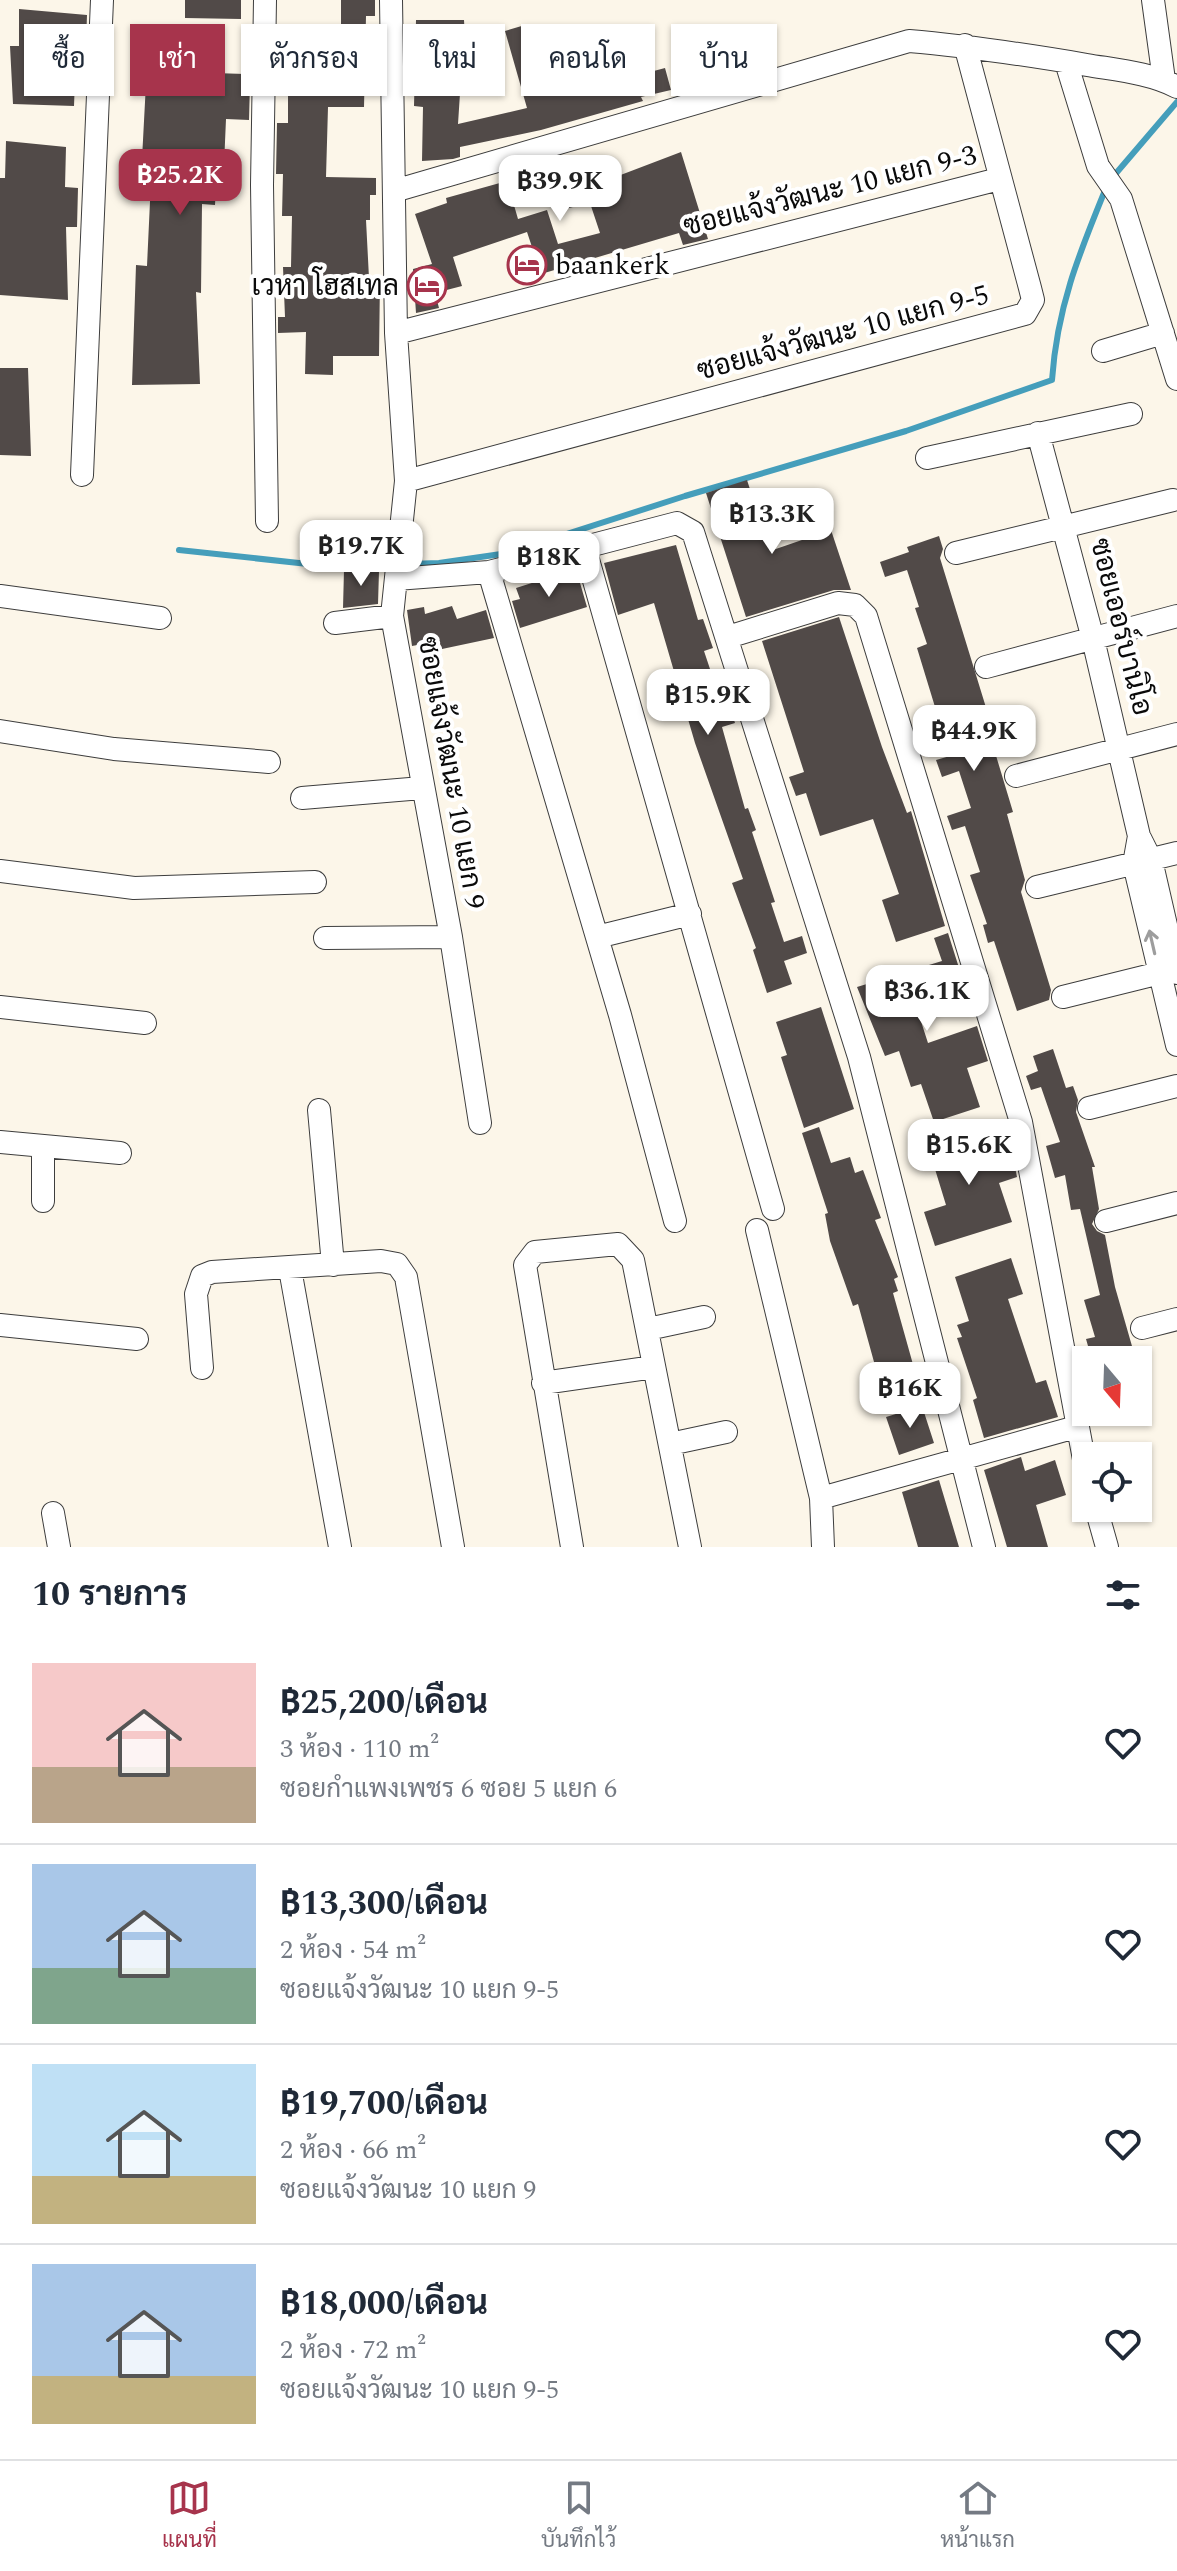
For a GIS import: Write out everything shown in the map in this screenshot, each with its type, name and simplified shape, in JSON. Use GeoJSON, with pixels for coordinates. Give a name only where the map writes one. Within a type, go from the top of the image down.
{"type":"FeatureCollection","features":[{"type":"Feature","properties":{"kind":"street"},"geometry":{"type":"LineString","coordinates":[[82,475],[102,0]]}},
{"type":"Feature","properties":{"kind":"street"},"geometry":{"type":"LineString","coordinates":[[265,0],[262,185],[267,521]]}},
{"type":"Feature","properties":{"kind":"street","name":"ซอยแจ้งวัฒนะ 10 แยก 9"},"geometry":{"type":"LineString","coordinates":[[391,0],[396,333],[406,481],[392,616],[451,937],[480,1123]]}},
{"type":"Feature","properties":{"kind":"street"},"geometry":{"type":"LineString","coordinates":[[394,191],[909,41],[965,45],[1172,84],[1153,0]]}},
{"type":"Feature","properties":{"kind":"street","name":"ซอยแจ้งวัฒนะ 10 แยก 9-5"},"geometry":{"type":"LineString","coordinates":[[406,481],[1025,314],[1033,300],[965,45]]}},
{"type":"Feature","properties":{"kind":"street"},"geometry":{"type":"LineString","coordinates":[[1066,62],[1094,155],[1103,174],[1118,191],[1177,379]]}},
{"type":"Feature","properties":{"kind":"street","name":"ซอยแจ้งวัฒนะ 10 แยก 9-3"},"geometry":{"type":"LineString","coordinates":[[396,333],[999,179]]}},
{"type":"Feature","properties":{"kind":"street"},"geometry":{"type":"LineString","coordinates":[[1103,351],[1163,333]]}},
{"type":"Feature","properties":{"kind":"street"},"geometry":{"type":"LineString","coordinates":[[927,458],[1131,414]]}},
{"type":"Feature","properties":{"kind":"street","name":"ซอยเออร์บานิโอ"},"geometry":{"type":"LineString","coordinates":[[1038,433],[1093,639],[1120,749],[1142,862],[1172,971],[1177,1045]]}},
{"type":"Feature","properties":{"kind":"street"},"geometry":{"type":"LineString","coordinates":[[956,553],[1173,500]]}},
{"type":"Feature","properties":{"kind":"street"},"geometry":{"type":"LineString","coordinates":[[397,570],[489,572],[668,525],[689,527],[728,637],[859,1057],[959,1459],[984,1547]]}},
{"type":"Feature","properties":{"kind":"street"},"geometry":{"type":"LineString","coordinates":[[585,549],[773,1209]]}},
{"type":"Feature","properties":{"kind":"street"},"geometry":{"type":"LineString","coordinates":[[489,572],[597,937],[675,1221]]}},
{"type":"Feature","properties":{"kind":"street"},"geometry":{"type":"LineString","coordinates":[[0,596],[160,618]]}},
{"type":"Feature","properties":{"kind":"street"},"geometry":{"type":"LineString","coordinates":[[728,637],[838,603],[855,605],[866,616],[1021,1122],[1079,1442]]}},
{"type":"Feature","properties":{"kind":"street"},"geometry":{"type":"LineString","coordinates":[[335,623],[392,616]]}},
{"type":"Feature","properties":{"kind":"street"},"geometry":{"type":"LineString","coordinates":[[986,667],[1177,616]]}},
{"type":"Feature","properties":{"kind":"street"},"geometry":{"type":"LineString","coordinates":[[0,731],[114,749],[269,762]]}},
{"type":"Feature","properties":{"kind":"street"},"geometry":{"type":"LineString","coordinates":[[1016,776],[1177,734]]}},
{"type":"Feature","properties":{"kind":"street"},"geometry":{"type":"LineString","coordinates":[[302,798],[422,788]]}},
{"type":"Feature","properties":{"kind":"street"},"geometry":{"type":"LineString","coordinates":[[1037,887],[1177,853]]}},
{"type":"Feature","properties":{"kind":"street"},"geometry":{"type":"LineString","coordinates":[[0,871],[134,888],[315,882]]}},
{"type":"Feature","properties":{"kind":"street"},"geometry":{"type":"LineString","coordinates":[[597,937],[690,914]]}},
{"type":"Feature","properties":{"kind":"street"},"geometry":{"type":"LineString","coordinates":[[325,938],[451,937]]}},
{"type":"Feature","properties":{"kind":"street"},"geometry":{"type":"LineString","coordinates":[[1063,997],[1172,971]]}},
{"type":"Feature","properties":{"kind":"street"},"geometry":{"type":"LineString","coordinates":[[0,1007],[145,1023]]}},
{"type":"Feature","properties":{"kind":"street"},"geometry":{"type":"LineString","coordinates":[[1089,1108],[1177,1086]]}},
{"type":"Feature","properties":{"kind":"street"},"geometry":{"type":"LineString","coordinates":[[319,1110],[333,1265]]}},
{"type":"Feature","properties":{"kind":"street"},"geometry":{"type":"LineString","coordinates":[[0,1142],[120,1153]]}},
{"type":"Feature","properties":{"kind":"street"},"geometry":{"type":"LineString","coordinates":[[43,1146],[43,1201]]}},
{"type":"Feature","properties":{"kind":"street"},"geometry":{"type":"LineString","coordinates":[[1106,1221],[1177,1203]]}},
{"type":"Feature","properties":{"kind":"street"},"geometry":{"type":"LineString","coordinates":[[757,1230],[821,1498],[823,1547]]}},
{"type":"Feature","properties":{"kind":"street"},"geometry":{"type":"LineString","coordinates":[[572,1547],[525,1265],[535,1252],[618,1244],[625,1247],[633,1260],[690,1547]]}},
{"type":"Feature","properties":{"kind":"street"},"geometry":{"type":"LineString","coordinates":[[202,1368],[196,1294],[202,1276],[212,1272],[381,1261],[397,1264],[403,1270],[453,1547]]}},
{"type":"Feature","properties":{"kind":"street"},"geometry":{"type":"LineString","coordinates":[[290,1269],[340,1547]]}},
{"type":"Feature","properties":{"kind":"street"},"geometry":{"type":"LineString","coordinates":[[648,1329],[704,1317]]}},
{"type":"Feature","properties":{"kind":"street"},"geometry":{"type":"LineString","coordinates":[[1142,1328],[1177,1319]]}},
{"type":"Feature","properties":{"kind":"street"},"geometry":{"type":"LineString","coordinates":[[0,1325],[137,1339]]}},
{"type":"Feature","properties":{"kind":"street"},"geometry":{"type":"LineString","coordinates":[[543,1383],[654,1367]]}},
{"type":"Feature","properties":{"kind":"street"},"geometry":{"type":"LineString","coordinates":[[821,1498],[1076,1427]]}},
{"type":"Feature","properties":{"kind":"street"},"geometry":{"type":"LineString","coordinates":[[670,1444],[726,1432]]}},
{"type":"Feature","properties":{"kind":"street"},"geometry":{"type":"LineString","coordinates":[[53,1513],[59,1547]]}},
{"type":"Feature","properties":{"kind":"street"},"geometry":{"type":"LineString","coordinates":[[1100,1522],[1107,1547]]}},
{"type":"Feature","properties":{"kind":"building"},"geometry":{"type":"Polygon","coordinates":[[[185,0],[241,0],[241,19],[185,18],[185,0]]]}},
{"type":"Feature","properties":{"kind":"building"},"geometry":{"type":"Polygon","coordinates":[[[341,0],[375,0],[375,16],[366,16],[366,24],[341,24],[341,0]]]}},
{"type":"Feature","properties":{"kind":"building"},"geometry":{"type":"Polygon","coordinates":[[[19,9],[87,15],[87,24],[24,24],[24,96],[74,96],[74,106],[13,104],[10,46],[19,46],[19,9]]]}},
{"type":"Feature","properties":{"kind":"building"},"geometry":{"type":"Polygon","coordinates":[[[416,20],[464,20],[464,24],[416,24],[416,20]]]}},
{"type":"Feature","properties":{"kind":"building"},"geometry":{"type":"Polygon","coordinates":[[[521,26],[521,87],[505,31],[521,26]]]}},
{"type":"Feature","properties":{"kind":"building"},"geometry":{"type":"Polygon","coordinates":[[[665,68],[671,90],[655,94],[655,71],[665,68]]]}},
{"type":"Feature","properties":{"kind":"building"},"geometry":{"type":"Polygon","coordinates":[[[225,73],[241,74],[241,96],[250,96],[249,120],[226,119],[224,165],[217,165],[215,205],[202,204],[201,293],[196,292],[200,384],[132,385],[136,265],[147,266],[152,159],[142,159],[145,96],[225,96],[225,73]]]}},
{"type":"Feature","properties":{"kind":"building"},"geometry":{"type":"Polygon","coordinates":[[[288,96],[364,96],[364,107],[328,107],[326,177],[376,178],[376,195],[370,195],[370,220],[366,220],[369,278],[380,278],[379,356],[333,356],[333,375],[305,374],[306,332],[278,333],[278,317],[285,317],[283,267],[291,267],[292,216],[282,216],[283,174],[276,174],[277,123],[288,123],[288,96]]]}},
{"type":"Feature","properties":{"kind":"building"},"geometry":{"type":"Polygon","coordinates":[[[414,96],[460,96],[458,124],[527,108],[524,96],[645,96],[641,97],[643,101],[541,130],[460,147],[460,157],[422,161],[423,107],[414,106],[414,96]]]}},
{"type":"Feature","properties":{"kind":"building"},"geometry":{"type":"Polygon","coordinates":[[[6,141],[66,147],[65,187],[78,188],[77,227],[66,227],[68,300],[0,295],[0,178],[5,178],[6,141]]]}},
{"type":"Feature","properties":{"kind":"building"},"geometry":{"type":"Polygon","coordinates":[[[681,152],[708,239],[683,245],[679,233],[541,274],[527,232],[453,257],[462,286],[435,293],[439,308],[416,313],[413,269],[432,264],[415,214],[447,203],[446,198],[507,181],[518,219],[547,210],[558,244],[600,233],[590,203],[560,210],[555,189],[618,176],[681,152]]]}},
{"type":"Feature","properties":{"kind":"building"},"geometry":{"type":"Polygon","coordinates":[[[0,368],[28,368],[31,456],[0,455],[0,368]]]}},
{"type":"Feature","properties":{"kind":"building"},"geometry":{"type":"Polygon","coordinates":[[[747,480],[770,551],[831,530],[851,590],[834,590],[746,617],[706,493],[747,480]]]}},
{"type":"Feature","properties":{"kind":"building"},"geometry":{"type":"Polygon","coordinates":[[[939,536],[943,549],[940,558],[992,727],[988,729],[1013,812],[1007,814],[1025,880],[1021,892],[1051,990],[1049,1000],[1017,1011],[994,941],[988,943],[983,925],[987,924],[970,875],[980,872],[965,826],[952,830],[947,816],[971,808],[959,771],[942,777],[936,760],[950,756],[917,648],[927,644],[915,608],[919,607],[907,570],[885,577],[880,562],[909,552],[907,547],[939,536]]]}},
{"type":"Feature","properties":{"kind":"building"},"geometry":{"type":"Polygon","coordinates":[[[676,545],[698,620],[703,619],[713,648],[704,651],[717,690],[724,688],[735,723],[722,727],[745,809],[748,808],[756,830],[752,832],[775,902],[771,903],[784,942],[802,936],[807,953],[784,961],[792,984],[767,993],[753,950],[756,948],[732,883],[743,879],[695,743],[654,603],[618,615],[604,563],[676,545]]]}},
{"type":"Feature","properties":{"kind":"building"},"geometry":{"type":"Polygon","coordinates":[[[576,569],[587,607],[520,628],[512,601],[520,599],[516,588],[576,569]]]}},
{"type":"Feature","properties":{"kind":"building"},"geometry":{"type":"Polygon","coordinates":[[[344,570],[379,571],[378,604],[343,608],[344,570]]]}},
{"type":"Feature","properties":{"kind":"building"},"geometry":{"type":"Polygon","coordinates":[[[452,606],[457,619],[486,610],[494,638],[442,649],[439,641],[412,646],[407,610],[424,607],[425,614],[452,606]]]}},
{"type":"Feature","properties":{"kind":"building"},"geometry":{"type":"Polygon","coordinates":[[[839,617],[882,747],[907,813],[911,811],[945,926],[896,942],[882,900],[899,894],[873,819],[820,836],[806,793],[796,796],[789,777],[804,772],[762,641],[839,617]]]}},
{"type":"Feature","properties":{"kind":"building"},"geometry":{"type":"Polygon","coordinates":[[[948,933],[966,990],[916,1006],[928,1043],[977,1026],[988,1061],[967,1068],[980,1107],[934,1122],[921,1084],[911,1087],[899,1051],[885,1056],[857,987],[942,961],[934,938],[948,933]]]}},
{"type":"Feature","properties":{"kind":"building"},"geometry":{"type":"Polygon","coordinates":[[[821,1007],[854,1109],[804,1128],[781,1057],[787,1055],[776,1022],[821,1007]]]}},
{"type":"Feature","properties":{"kind":"building"},"geometry":{"type":"Polygon","coordinates":[[[1053,1049],[1066,1088],[1073,1086],[1078,1100],[1076,1112],[1095,1167],[1092,1167],[1099,1209],[1092,1224],[1105,1235],[1115,1287],[1132,1346],[1088,1346],[1086,1339],[1095,1337],[1084,1300],[1100,1295],[1080,1209],[1071,1210],[1065,1175],[1055,1178],[1046,1146],[1060,1142],[1041,1087],[1031,1090],[1026,1076],[1038,1071],[1033,1056],[1053,1049]]]}},
{"type":"Feature","properties":{"kind":"building"},"geometry":{"type":"Polygon","coordinates":[[[942,1123],[953,1156],[1009,1137],[1017,1177],[999,1183],[1012,1222],[935,1246],[924,1212],[946,1205],[923,1130],[942,1123]]]}},
{"type":"Feature","properties":{"kind":"building"},"geometry":{"type":"Polygon","coordinates":[[[819,1127],[831,1163],[850,1157],[855,1173],[863,1170],[881,1218],[875,1220],[898,1277],[894,1279],[898,1291],[893,1293],[914,1368],[879,1380],[858,1304],[853,1306],[830,1241],[825,1214],[828,1213],[802,1133],[819,1127]]]}},
{"type":"Feature","properties":{"kind":"building"},"geometry":{"type":"Polygon","coordinates":[[[1011,1258],[1023,1294],[1008,1299],[1036,1383],[1046,1380],[1058,1417],[984,1438],[973,1400],[977,1398],[957,1338],[962,1337],[957,1325],[969,1321],[955,1277],[1011,1258]]]}},
{"type":"Feature","properties":{"kind":"building"},"geometry":{"type":"Polygon","coordinates":[[[922,1406],[934,1443],[899,1455],[886,1417],[922,1406]]]}},
{"type":"Feature","properties":{"kind":"building"},"geometry":{"type":"Polygon","coordinates":[[[1021,1457],[1025,1471],[1055,1460],[1066,1495],[1036,1505],[1048,1547],[1007,1547],[984,1470],[1021,1457]]]}},
{"type":"Feature","properties":{"kind":"building"},"geometry":{"type":"Polygon","coordinates":[[[939,1480],[959,1547],[918,1547],[902,1492],[939,1480]]]}},
{"type":"Feature","properties":{"kind":"waterway"},"geometry":{"type":"LineString","coordinates":[[1112,178],[1177,102]]}},
{"type":"Feature","properties":{"kind":"waterway"},"geometry":{"type":"LineString","coordinates":[[179,550],[308,564],[377,565],[439,563],[508,553],[685,496],[906,431],[1052,380],[1064,305],[1106,188]]}},
{"type":"Feature","properties":{"kind":"place","name":"baankerk"},"geometry":{"type":"Point","coordinates":[527,265]}},
{"type":"Feature","properties":{"kind":"place","name":"เวหา โฮสเทล"},"geometry":{"type":"Point","coordinates":[427,286]}}]}
